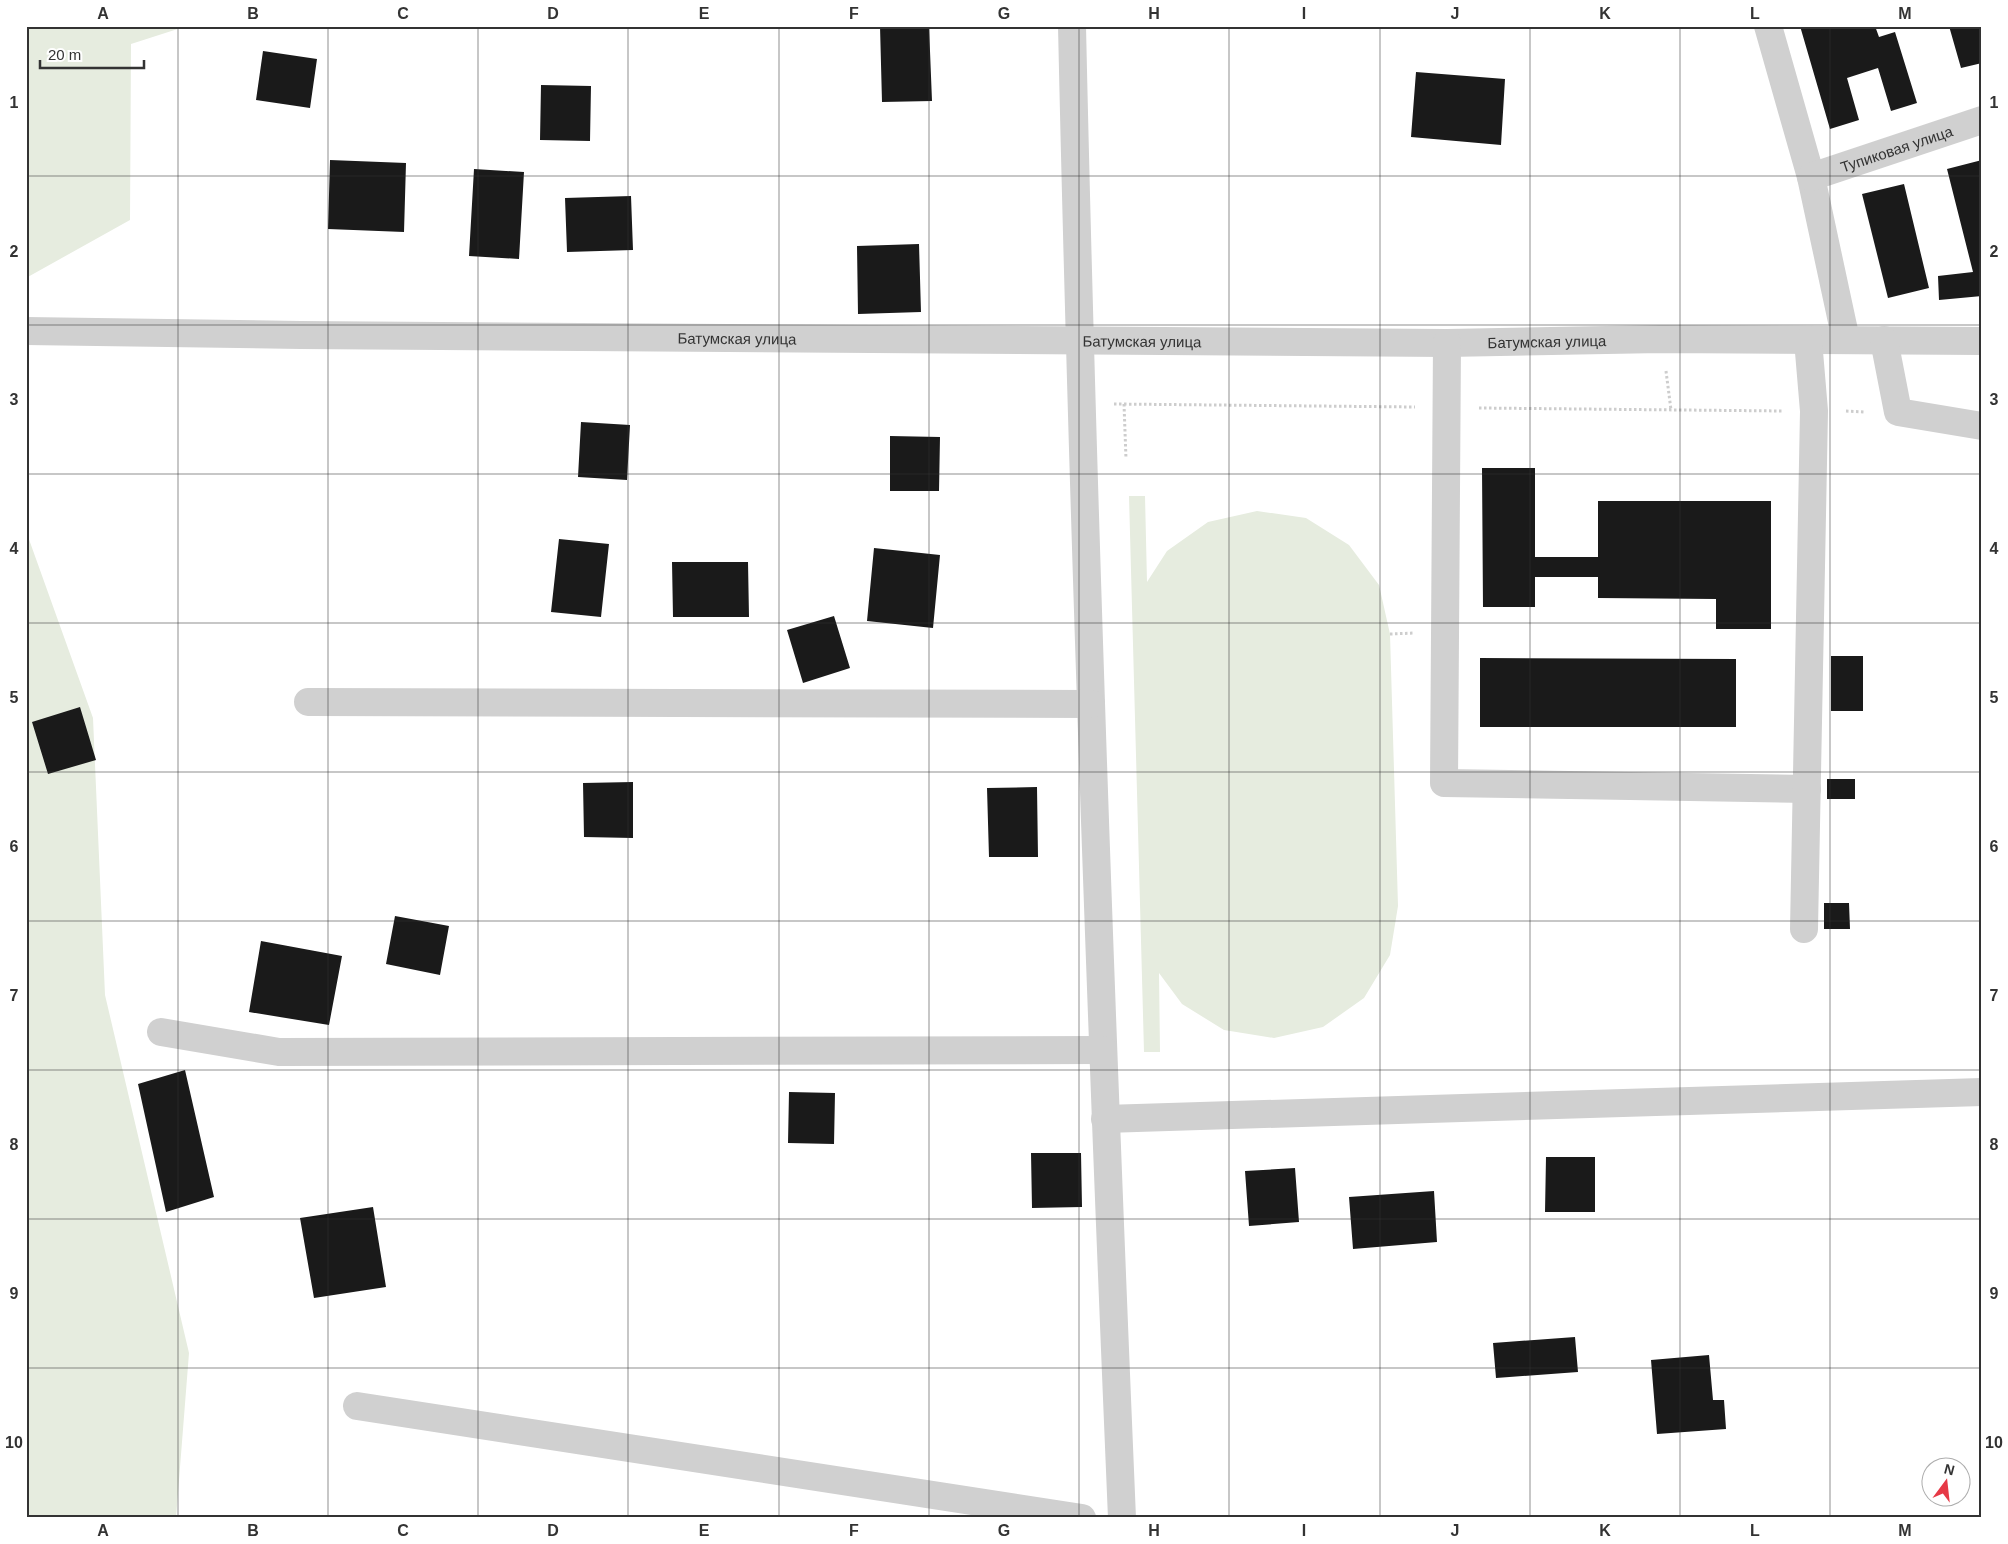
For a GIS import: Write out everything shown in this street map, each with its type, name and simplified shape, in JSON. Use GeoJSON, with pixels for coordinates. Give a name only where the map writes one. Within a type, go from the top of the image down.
{"type":"FeatureCollection","features":[{"type":"Feature","properties":{"kind":"street"},"geometry":{"type":"LineString","coordinates":[[1072,26],[1079,340],[1091,704],[1105,1119],[1122,1518]]}},
{"type":"Feature","properties":{"kind":"street"},"geometry":{"type":"LineString","coordinates":[[1768,26],[1811,177],[1846,340]]}},
{"type":"Feature","properties":{"kind":"street","name":"Тупиковая улица"},"geometry":{"type":"LineString","coordinates":[[1811,177],[1982,120]]}},
{"type":"Feature","properties":{"kind":"street","name":"Батумская улица"},"geometry":{"type":"LineString","coordinates":[[26,331],[301,335],[1447,343],[1661,339],[1982,341]]}},
{"type":"Feature","properties":{"kind":"street"},"geometry":{"type":"LineString","coordinates":[[1804,929],[1814,411],[1808,340]]}},
{"type":"Feature","properties":{"kind":"street"},"geometry":{"type":"LineString","coordinates":[[1884,340],[1898,412],[1982,426]]}},
{"type":"Feature","properties":{"kind":"street"},"geometry":{"type":"LineString","coordinates":[[1447,343],[1444,782],[1807,789]]}},
{"type":"Feature","properties":{"kind":"street"},"geometry":{"type":"LineString","coordinates":[[308,702],[1091,704]]}},
{"type":"Feature","properties":{"kind":"street"},"geometry":{"type":"LineString","coordinates":[[161,1032],[279,1052],[1103,1050]]}},
{"type":"Feature","properties":{"kind":"street"},"geometry":{"type":"LineString","coordinates":[[1105,1119],[1982,1092]]}},
{"type":"Feature","properties":{"kind":"street"},"geometry":{"type":"LineString","coordinates":[[357,1406],[1044,1515],[1082,1518]]}},
{"type":"Feature","properties":{"kind":"path"},"geometry":{"type":"LineString","coordinates":[[1081,404],[1898,412]]}},
{"type":"Feature","properties":{"kind":"path"},"geometry":{"type":"LineString","coordinates":[[1124,404],[1126,459]]}},
{"type":"Feature","properties":{"kind":"shaded area"},"geometry":{"type":"Polygon","coordinates":[[[26,26],[187,26],[131,44],[130,220],[26,278],[26,26]]]}},
{"type":"Feature","properties":{"kind":"shaded area"},"geometry":{"type":"Polygon","coordinates":[[[1129,496],[1145,496],[1147,582],[1167,551],[1208,522],[1257,511],[1306,518],[1349,545],[1379,585],[1390,634],[1398,906],[1390,955],[1364,998],[1323,1027],[1274,1038],[1224,1030],[1182,1004],[1159,973],[1160,1052],[1144,1052],[1129,496]]]}},
{"type":"Feature","properties":{"kind":"shaded area"},"geometry":{"type":"Polygon","coordinates":[[[26,531],[93,718],[105,995],[189,1353],[176,1518],[26,1518],[26,531]]]}},
{"type":"Feature","properties":{"kind":"building"},"geometry":{"type":"Polygon","coordinates":[[[880,26],[929,26],[932,101],[882,102],[880,26]]]}},
{"type":"Feature","properties":{"kind":"building"},"geometry":{"type":"Polygon","coordinates":[[[1800,26],[1875,26],[1879,37],[1895,32],[1917,103],[1891,111],[1878,68],[1847,78],[1859,120],[1830,129],[1800,26]]]}},
{"type":"Feature","properties":{"kind":"building"},"geometry":{"type":"Polygon","coordinates":[[[1949,26],[1982,26],[1982,63],[1961,68],[1949,26]]]}},
{"type":"Feature","properties":{"kind":"building"},"geometry":{"type":"Polygon","coordinates":[[[263,51],[317,59],[310,108],[256,100],[263,51]]]}},
{"type":"Feature","properties":{"kind":"building"},"geometry":{"type":"Polygon","coordinates":[[[1416,72],[1505,79],[1501,145],[1411,137],[1416,72]]]}},
{"type":"Feature","properties":{"kind":"building"},"geometry":{"type":"Polygon","coordinates":[[[541,85],[591,86],[590,141],[540,140],[541,85]]]}},
{"type":"Feature","properties":{"kind":"building"},"geometry":{"type":"Polygon","coordinates":[[[330,160],[406,163],[404,232],[328,229],[330,160]]]}},
{"type":"Feature","properties":{"kind":"building"},"geometry":{"type":"Polygon","coordinates":[[[1982,160],[1982,296],[1939,300],[1938,276],[1973,272],[1947,169],[1982,160]]]}},
{"type":"Feature","properties":{"kind":"building"},"geometry":{"type":"Polygon","coordinates":[[[474,169],[524,172],[519,259],[469,256],[474,169]]]}},
{"type":"Feature","properties":{"kind":"building"},"geometry":{"type":"Polygon","coordinates":[[[1904,184],[1929,288],[1888,298],[1862,194],[1904,184]]]}},
{"type":"Feature","properties":{"kind":"building"},"geometry":{"type":"Polygon","coordinates":[[[631,196],[633,250],[567,252],[565,198],[631,196]]]}},
{"type":"Feature","properties":{"kind":"building"},"geometry":{"type":"Polygon","coordinates":[[[919,244],[921,312],[858,314],[857,246],[919,244]]]}},
{"type":"Feature","properties":{"kind":"building"},"geometry":{"type":"Polygon","coordinates":[[[581,422],[630,425],[627,480],[578,477],[581,422]]]}},
{"type":"Feature","properties":{"kind":"building"},"geometry":{"type":"Polygon","coordinates":[[[890,436],[940,437],[939,491],[890,491],[890,436]]]}},
{"type":"Feature","properties":{"kind":"building"},"geometry":{"type":"Polygon","coordinates":[[[1482,468],[1535,468],[1535,557],[1598,557],[1598,501],[1771,501],[1771,629],[1716,629],[1716,599],[1598,598],[1598,577],[1535,577],[1535,607],[1483,607],[1482,468]]]}},
{"type":"Feature","properties":{"kind":"building"},"geometry":{"type":"Polygon","coordinates":[[[559,539],[609,544],[601,617],[551,612],[559,539]]]}},
{"type":"Feature","properties":{"kind":"building"},"geometry":{"type":"Polygon","coordinates":[[[874,548],[940,555],[933,628],[867,621],[874,548]]]}},
{"type":"Feature","properties":{"kind":"building"},"geometry":{"type":"Polygon","coordinates":[[[672,562],[748,562],[749,617],[673,617],[672,562]]]}},
{"type":"Feature","properties":{"kind":"building"},"geometry":{"type":"Polygon","coordinates":[[[834,616],[850,668],[803,683],[787,630],[834,616]]]}},
{"type":"Feature","properties":{"kind":"building"},"geometry":{"type":"Polygon","coordinates":[[[1831,656],[1863,656],[1863,711],[1831,711],[1831,656]]]}},
{"type":"Feature","properties":{"kind":"building"},"geometry":{"type":"Polygon","coordinates":[[[1480,658],[1736,659],[1736,727],[1480,727],[1480,658]]]}},
{"type":"Feature","properties":{"kind":"building"},"geometry":{"type":"Polygon","coordinates":[[[80,707],[96,760],[48,774],[32,722],[80,707]]]}},
{"type":"Feature","properties":{"kind":"building"},"geometry":{"type":"Polygon","coordinates":[[[1827,779],[1855,779],[1855,799],[1827,799],[1827,779]]]}},
{"type":"Feature","properties":{"kind":"building"},"geometry":{"type":"Polygon","coordinates":[[[633,782],[633,838],[584,837],[583,783],[633,782]]]}},
{"type":"Feature","properties":{"kind":"building"},"geometry":{"type":"Polygon","coordinates":[[[1037,787],[1038,857],[989,857],[987,788],[1037,787]]]}},
{"type":"Feature","properties":{"kind":"building"},"geometry":{"type":"Polygon","coordinates":[[[1824,903],[1849,903],[1850,929],[1824,929],[1824,903]]]}},
{"type":"Feature","properties":{"kind":"building"},"geometry":{"type":"Polygon","coordinates":[[[395,916],[449,926],[440,975],[386,964],[395,916]]]}},
{"type":"Feature","properties":{"kind":"building"},"geometry":{"type":"Polygon","coordinates":[[[261,941],[342,956],[329,1025],[249,1012],[261,941]]]}},
{"type":"Feature","properties":{"kind":"building"},"geometry":{"type":"Polygon","coordinates":[[[185,1070],[214,1197],[166,1212],[138,1084],[185,1070]]]}},
{"type":"Feature","properties":{"kind":"building"},"geometry":{"type":"Polygon","coordinates":[[[789,1092],[835,1093],[834,1144],[788,1143],[789,1092]]]}},
{"type":"Feature","properties":{"kind":"building"},"geometry":{"type":"Polygon","coordinates":[[[1031,1153],[1081,1153],[1082,1207],[1032,1208],[1031,1153]]]}},
{"type":"Feature","properties":{"kind":"building"},"geometry":{"type":"Polygon","coordinates":[[[1546,1157],[1595,1157],[1595,1212],[1545,1212],[1546,1157]]]}},
{"type":"Feature","properties":{"kind":"building"},"geometry":{"type":"Polygon","coordinates":[[[1295,1168],[1299,1222],[1249,1226],[1245,1171],[1295,1168]]]}},
{"type":"Feature","properties":{"kind":"building"},"geometry":{"type":"Polygon","coordinates":[[[1434,1191],[1437,1242],[1353,1249],[1349,1197],[1434,1191]]]}},
{"type":"Feature","properties":{"kind":"building"},"geometry":{"type":"Polygon","coordinates":[[[373,1207],[386,1287],[314,1298],[300,1218],[373,1207]]]}},
{"type":"Feature","properties":{"kind":"building"},"geometry":{"type":"Polygon","coordinates":[[[1575,1337],[1578,1372],[1496,1378],[1493,1343],[1575,1337]]]}},
{"type":"Feature","properties":{"kind":"building"},"geometry":{"type":"Polygon","coordinates":[[[1709,1355],[1713,1400],[1724,1400],[1726,1429],[1657,1434],[1651,1360],[1709,1355]]]}}]}
